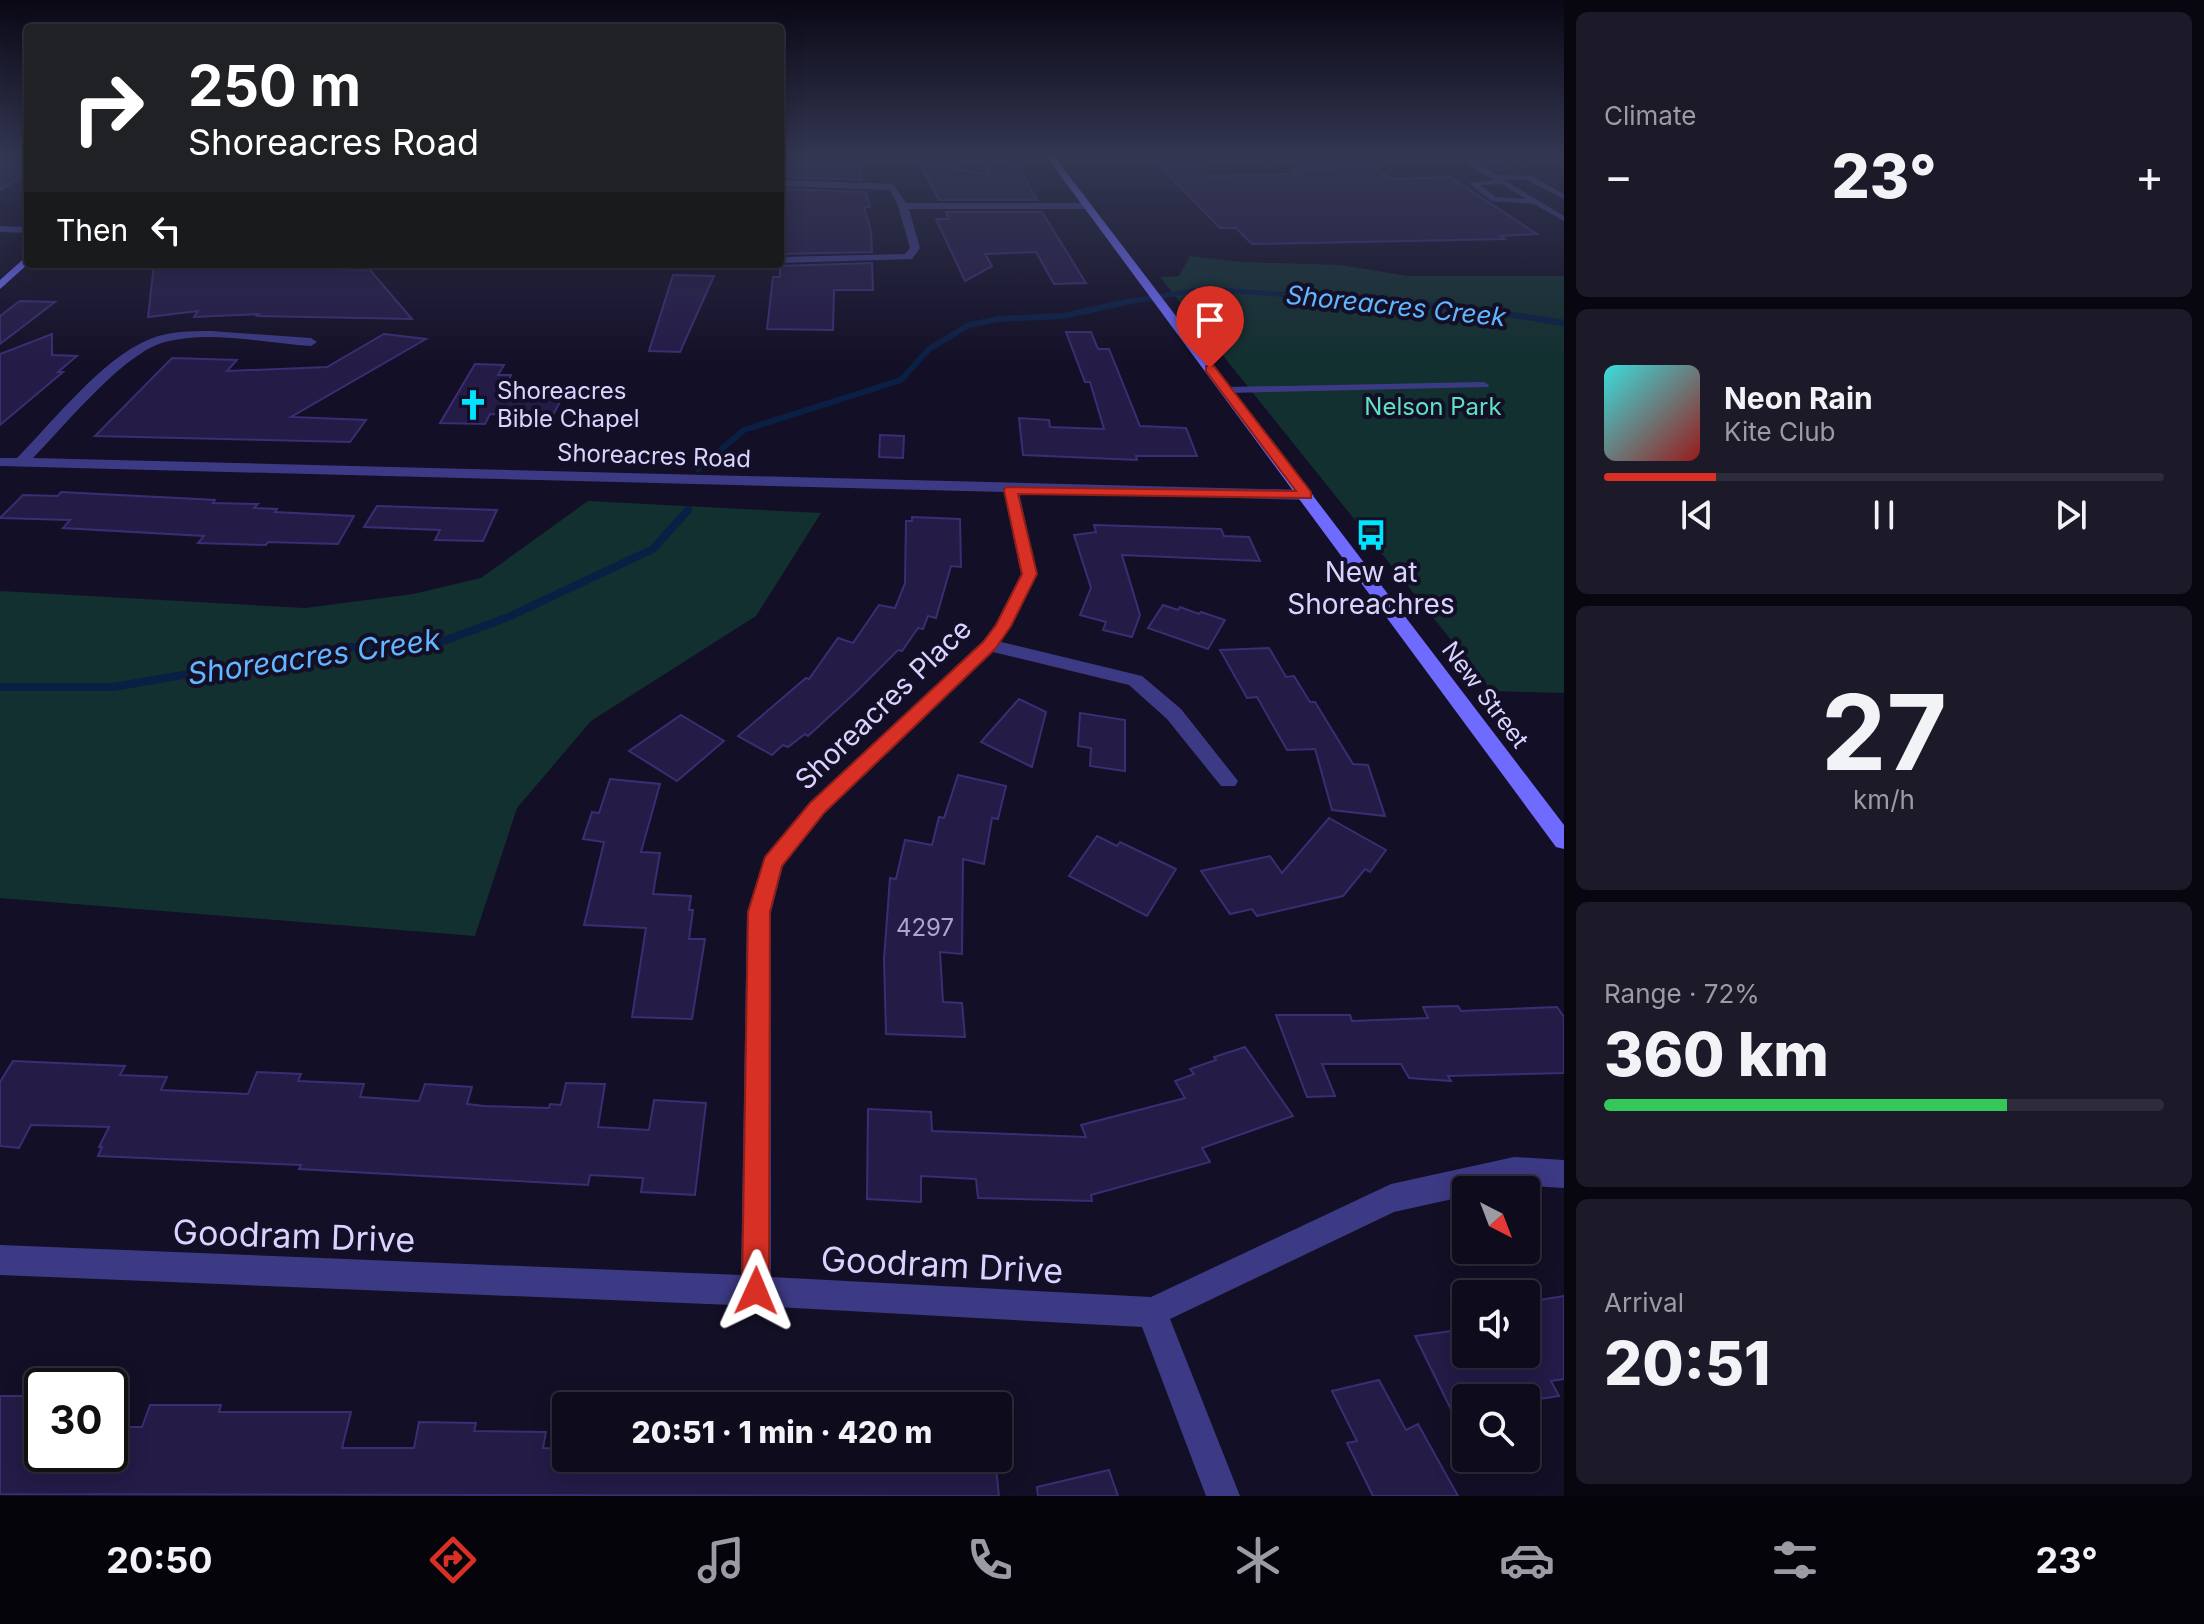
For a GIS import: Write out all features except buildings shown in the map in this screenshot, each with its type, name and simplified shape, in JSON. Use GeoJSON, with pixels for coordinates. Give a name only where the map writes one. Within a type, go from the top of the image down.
{"type":"FeatureCollection","features":[{"type":"Feature","properties":{"kind":"main road","name":"New Street"},"geometry":{"type":"LineString","coordinates":[[1101,226],[1564,841]]}},
{"type":"Feature","properties":{"kind":"main road"},"geometry":{"type":"LineString","coordinates":[[0,286],[24,262]]}},
{"type":"Feature","properties":{"kind":"street"},"geometry":{"type":"LineString","coordinates":[[784,260],[908,257],[915,248],[909,226]]}},
{"type":"Feature","properties":{"kind":"street"},"geometry":{"type":"LineString","coordinates":[[0,229],[24,230]]}},
{"type":"Feature","properties":{"kind":"street"},"geometry":{"type":"LineString","coordinates":[[20,463],[133,352],[158,340],[193,336],[311,342]]}},
{"type":"Feature","properties":{"kind":"street","name":"Shoreacres Road"},"geometry":{"type":"LineString","coordinates":[[0,462],[1011,490],[1306,495]]}},
{"type":"Feature","properties":{"kind":"street","name":"Shoreacres Place"},"geometry":{"type":"LineString","coordinates":[[756,1291],[759,912],[773,863],[817,808],[989,645],[1003,626],[1029,574],[1011,490]]}},
{"type":"Feature","properties":{"kind":"street"},"geometry":{"type":"LineString","coordinates":[[989,645],[1135,680],[1155,694],[1182,721],[1228,781]]}},
{"type":"Feature","properties":{"kind":"street","name":"Goodram Drive"},"geometry":{"type":"LineString","coordinates":[[0,1260],[756,1291],[1152,1312],[1391,1198],[1514,1171],[1564,1174]]}},
{"type":"Feature","properties":{"kind":"street"},"geometry":{"type":"LineString","coordinates":[[1152,1312],[1223,1496]]}},
{"type":"Feature","properties":{"kind":"lane"},"geometry":{"type":"LineString","coordinates":[[1227,390],[1484,385]]}},
{"type":"Feature","properties":{"kind":"green space","name":"Nelson Park"},"geometry":{"type":"Polygon","coordinates":[[[1190,256],[1243,262],[1340,265],[1408,276],[1564,276],[1564,693],[1492,691],[1160,277],[1179,276],[1190,256]]]}},
{"type":"Feature","properties":{"kind":"green space"},"geometry":{"type":"Polygon","coordinates":[[[588,501],[821,513],[756,616],[591,721],[517,808],[475,936],[0,898],[0,591],[305,608],[413,594],[481,578],[588,501]]]}},
{"type":"Feature","properties":{"kind":"waterway","name":"Shoreacres Creek"},"geometry":{"type":"LineString","coordinates":[[1127,302],[1204,289],[1395,302]]}},
{"type":"Feature","properties":{"kind":"waterway","name":"Shoreacres Creek"},"geometry":{"type":"LineString","coordinates":[[698,469],[744,430],[901,380],[929,349],[969,325],[999,319],[1063,316],[1136,300]]}},
{"type":"Feature","properties":{"kind":"waterway","name":"Shoreacres Creek"},"geometry":{"type":"LineString","coordinates":[[1375,300],[1395,302]]}},
{"type":"Feature","properties":{"kind":"waterway","name":"Shoreacres Creek"},"geometry":{"type":"LineString","coordinates":[[1395,302],[1489,311],[1564,323]]}},
{"type":"Feature","properties":{"kind":"waterway","name":"Shoreacres Creek"},"geometry":{"type":"LineString","coordinates":[[0,687],[113,687],[346,647],[427,647],[506,618],[653,549],[688,510]]}},
{"type":"Feature","properties":{"kind":"place","name":"Shoreacres Bible Chapel"},"geometry":{"type":"Point","coordinates":[473,405]}},
{"type":"Feature","properties":{"kind":"place","name":"New at Shoreachres"},"geometry":{"type":"Point","coordinates":[1371,535]}},
{"type":"Feature","properties":{"kind":"route"},"geometry":{"type":"LineString","coordinates":[[756,1291],[759,912],[773,863],[817,808],[989,645],[1003,626],[1029,574],[1011,490],[1306,495],[1210,368]]}}]}
